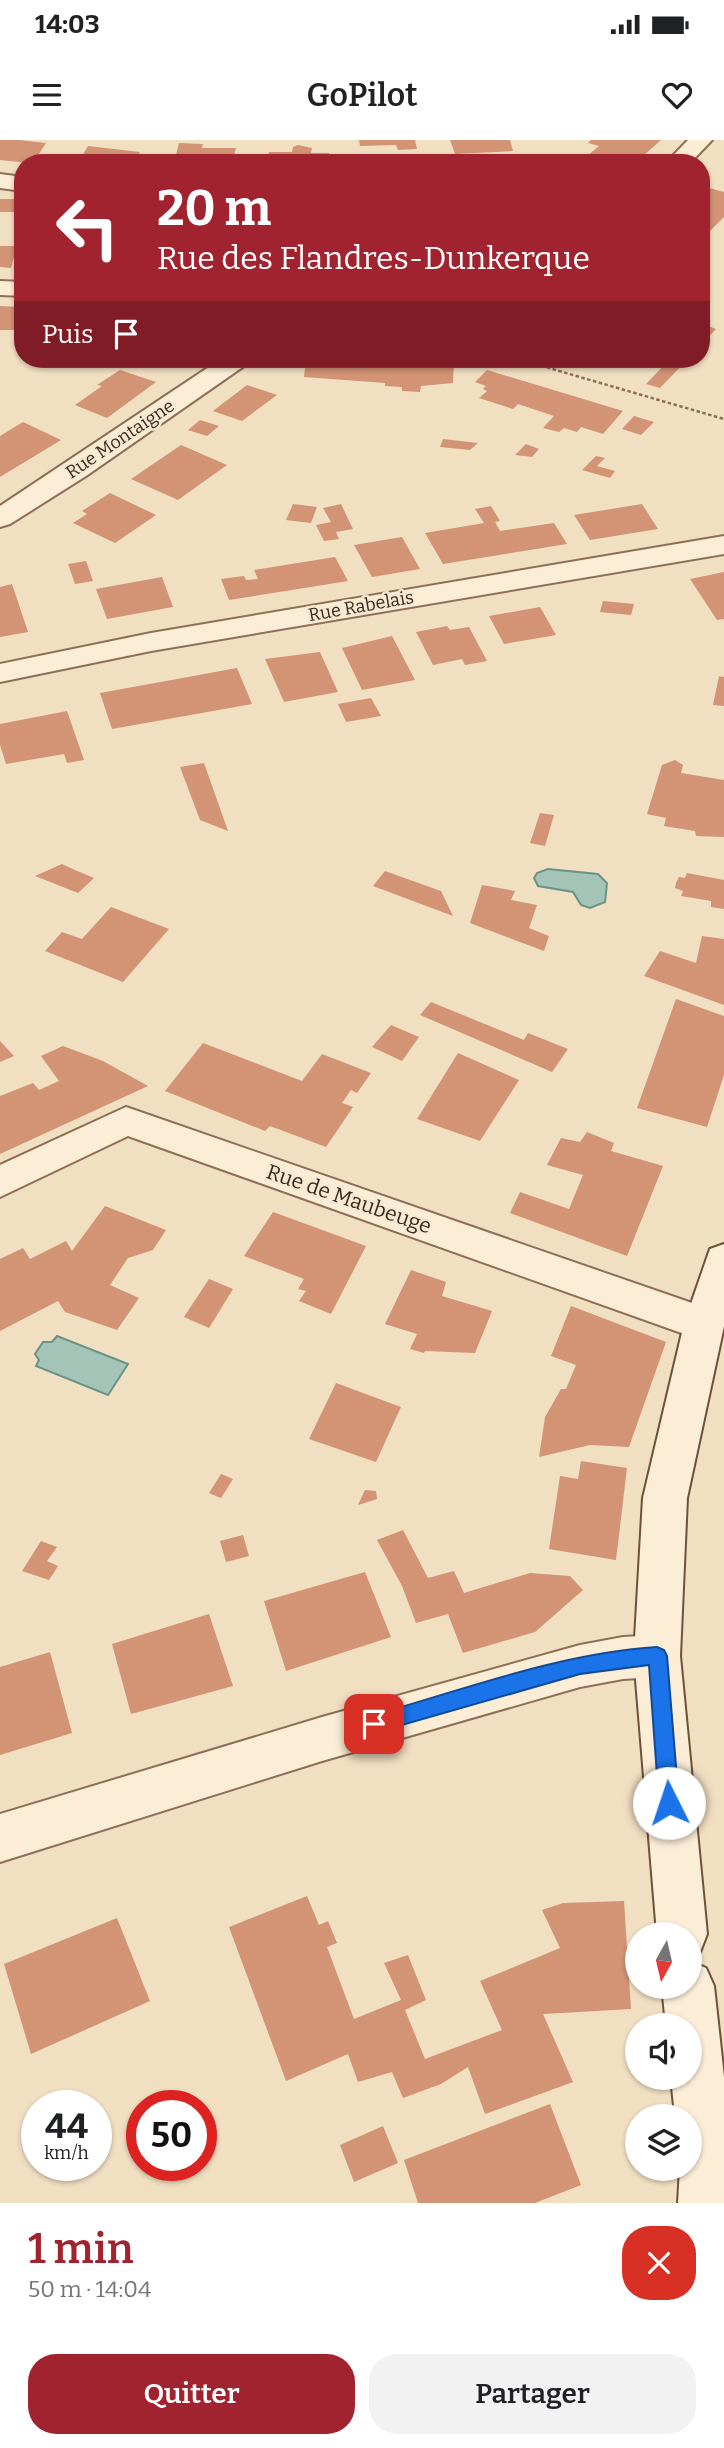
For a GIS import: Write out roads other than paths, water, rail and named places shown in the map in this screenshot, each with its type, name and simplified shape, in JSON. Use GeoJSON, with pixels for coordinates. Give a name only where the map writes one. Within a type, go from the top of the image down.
{"type":"FeatureCollection","features":[{"type":"Feature","properties":{"kind":"street"},"geometry":{"type":"LineString","coordinates":[[686,154],[701,140]]}},
{"type":"Feature","properties":{"kind":"street","name":"Rue Montaigne"},"geometry":{"type":"LineString","coordinates":[[0,518],[76,470],[225,368]]}},
{"type":"Feature","properties":{"kind":"street","name":"Rue Rabelais"},"geometry":{"type":"LineString","coordinates":[[0,673],[150,642],[724,545]]}},
{"type":"Feature","properties":{"kind":"street","name":"Rue de Maubeuge"},"geometry":{"type":"LineString","coordinates":[[0,1182],[126,1121],[704,1324]]}},
{"type":"Feature","properties":{"kind":"street"},"geometry":{"type":"LineString","coordinates":[[681,1922],[657,1656],[665,1498],[704,1324],[724,1260]]}},
{"type":"Feature","properties":{"kind":"street"},"geometry":{"type":"LineString","coordinates":[[0,1838],[309,1743],[567,1669],[623,1658],[657,1656]]}},
{"type":"Feature","properties":{"kind":"street"},"geometry":{"type":"LineString","coordinates":[[689,1999],[706,2164],[705,2203]]}}]}
